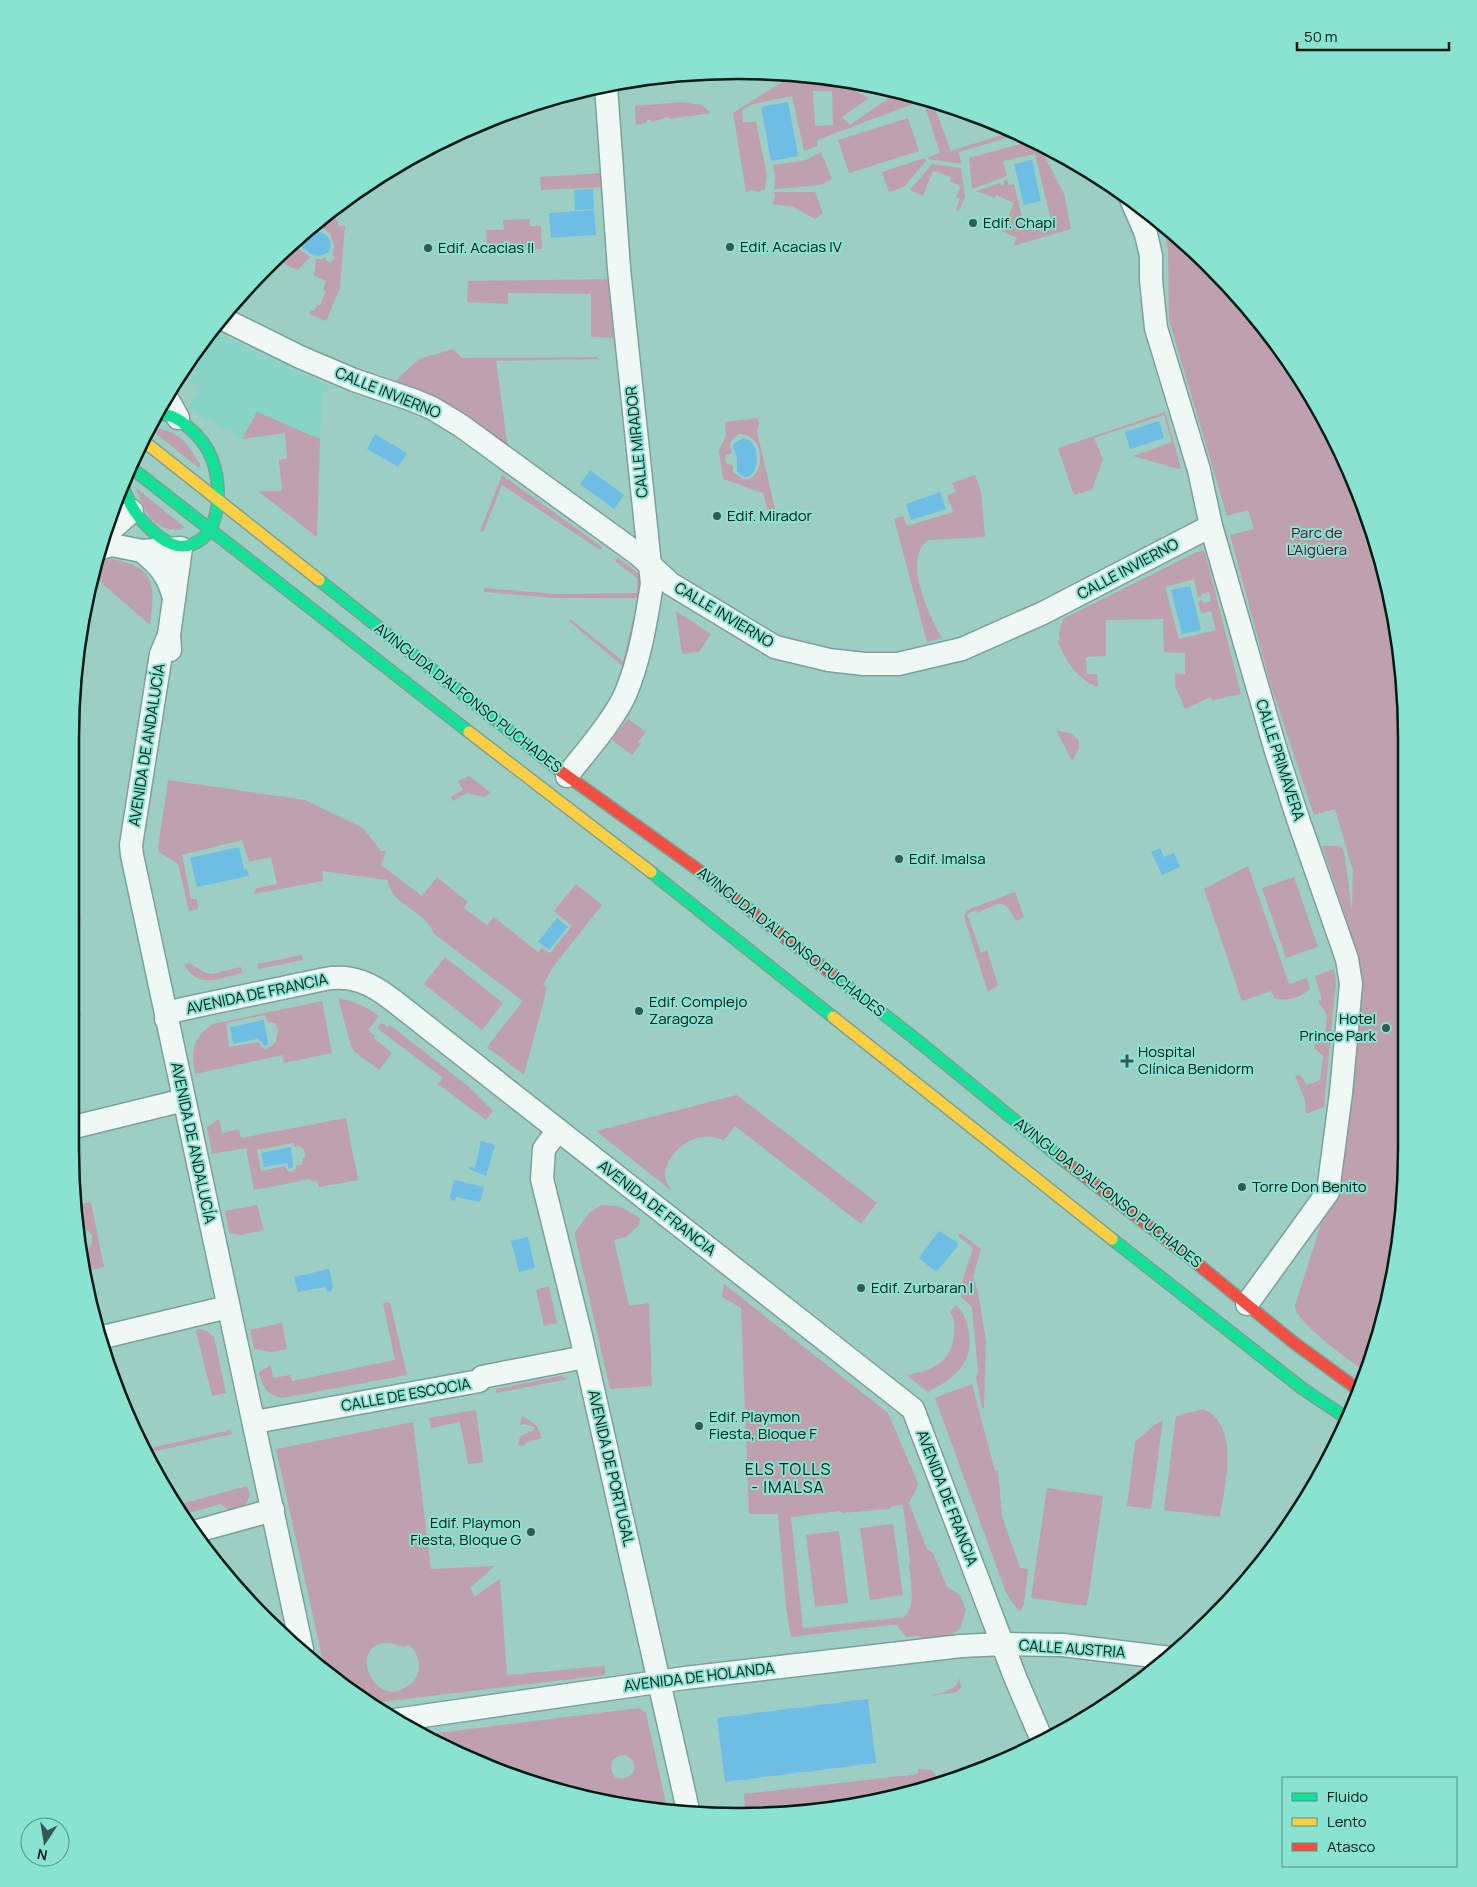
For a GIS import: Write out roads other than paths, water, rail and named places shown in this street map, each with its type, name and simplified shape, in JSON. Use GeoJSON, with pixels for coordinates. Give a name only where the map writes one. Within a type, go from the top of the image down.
{"type":"FeatureCollection","features":[{"type":"Feature","properties":{"kind":"main road"},"geometry":{"type":"LineString","coordinates":[[126,494],[132,511],[169,544],[181,548],[190,546],[200,540],[210,530],[217,499],[216,474],[210,452],[196,433],[167,417]]}},
{"type":"Feature","properties":{"kind":"main road","name":"AVINGUDA D'ALFONSO PUCHADES"},"geometry":{"type":"LineString","coordinates":[[148,445],[567,776],[705,875],[959,1073],[1293,1342],[1354,1386]]}},
{"type":"Feature","properties":{"kind":"main road","name":"AVINGUDA D'ALFONSO PUCHADES"},"geometry":{"type":"LineString","coordinates":[[136,471],[709,916],[1188,1300],[1303,1389],[1342,1415]]}},
{"type":"Feature","properties":{"kind":"main road"},"geometry":{"type":"LineString","coordinates":[[483,742],[507,753],[543,782],[556,785],[567,776]]}},
{"type":"Feature","properties":{"kind":"main road"},"geometry":{"type":"LineString","coordinates":[[1188,1300],[1206,1301]]}},
{"type":"Feature","properties":{"kind":"main road"},"geometry":{"type":"LineString","coordinates":[[1222,1302],[1247,1304]]}},
{"type":"Feature","properties":{"kind":"street","name":"CALLE MIRADOR"},"geometry":{"type":"LineString","coordinates":[[567,776],[607,724],[624,696],[632,678],[645,627],[652,584],[619,269],[606,92]]}},
{"type":"Feature","properties":{"kind":"street","name":"CALLE PRIMAVERA"},"geometry":{"type":"LineString","coordinates":[[1137,213],[1146,234],[1151,256],[1151,280],[1156,328],[1199,470],[1211,526],[1276,750],[1347,959],[1351,984],[1341,1094],[1328,1192],[1247,1304]]}},
{"type":"Feature","properties":{"kind":"street","name":"CALLE INVIERNO"},"geometry":{"type":"LineString","coordinates":[[228,321],[300,357],[345,376],[432,408],[460,425],[650,564],[670,584],[775,647],[829,660],[864,664],[898,664],[962,650],[1043,613],[1211,526]]}},
{"type":"Feature","properties":{"kind":"street"},"geometry":{"type":"LineString","coordinates":[[114,528],[132,511]]}},
{"type":"Feature","properties":{"kind":"street"},"geometry":{"type":"LineString","coordinates":[[108,547],[142,551],[181,548]]}},
{"type":"Feature","properties":{"kind":"street","name":"AVENIDA DE ANDALUCÍA"},"geometry":{"type":"LineString","coordinates":[[181,548],[169,636],[170,656],[141,844],[144,868],[174,1002],[179,1006],[192,1006]]}},
{"type":"Feature","properties":{"kind":"street"},"geometry":{"type":"LineString","coordinates":[[142,551],[159,565],[169,580],[175,599]]}},
{"type":"Feature","properties":{"kind":"street","name":"AVENIDA DE ANDALUCÍA"},"geometry":{"type":"LineString","coordinates":[[169,636],[161,654],[131,845],[166,1020],[228,1307],[255,1422],[301,1643]]}},
{"type":"Feature","properties":{"kind":"street","name":"AVENIDA DE FRANCIA"},"geometry":{"type":"LineString","coordinates":[[166,1020],[170,1012],[192,1006],[337,977],[361,980],[387,995],[913,1409],[1015,1677],[1040,1735]]}},
{"type":"Feature","properties":{"kind":"street"},"geometry":{"type":"LineString","coordinates":[[79,1126],[184,1100]]}},
{"type":"Feature","properties":{"kind":"street","name":"AVENIDA DE PORTUGAL"},"geometry":{"type":"LineString","coordinates":[[558,1130],[544,1149],[542,1179],[660,1681],[687,1806]]}},
{"type":"Feature","properties":{"kind":"street"},"geometry":{"type":"LineString","coordinates":[[106,1336],[228,1307]]}},
{"type":"Feature","properties":{"kind":"street","name":"CALLE DE ESCOCIA"},"geometry":{"type":"LineString","coordinates":[[255,1422],[479,1381],[482,1377],[585,1357]]}},
{"type":"Feature","properties":{"kind":"street"},"geometry":{"type":"LineString","coordinates":[[201,1530],[273,1510]]}},
{"type":"Feature","properties":{"kind":"street","name":"CALLE AUSTRIA"},"geometry":{"type":"LineString","coordinates":[[1004,1644],[1063,1645],[1159,1657]]}},
{"type":"Feature","properties":{"kind":"street","name":"AVENIDA DE HOLANDA"},"geometry":{"type":"LineString","coordinates":[[406,1718],[660,1681],[961,1646],[1004,1644]]}},
{"type":"Feature","properties":{"kind":"water"},"geometry":{"type":"Polygon","coordinates":[[[788,102],[798,156],[771,161],[761,107],[788,102]]]}},
{"type":"Feature","properties":{"kind":"water"},"geometry":{"type":"Polygon","coordinates":[[[1032,160],[1041,201],[1024,205],[1014,164],[1032,160]]]}},
{"type":"Feature","properties":{"kind":"water"},"geometry":{"type":"Polygon","coordinates":[[[593,189],[594,209],[575,210],[574,190],[593,189]]]}},
{"type":"Feature","properties":{"kind":"water"},"geometry":{"type":"Polygon","coordinates":[[[594,210],[596,235],[551,238],[549,213],[594,210]]]}},
{"type":"Feature","properties":{"kind":"water"},"geometry":{"type":"Polygon","coordinates":[[[317,231],[328,237],[331,246],[329,252],[319,256],[300,245],[317,231]]]}},
{"type":"Feature","properties":{"kind":"water"},"geometry":{"type":"Polygon","coordinates":[[[1159,421],[1164,438],[1130,449],[1125,432],[1159,421]]]}},
{"type":"Feature","properties":{"kind":"water"},"geometry":{"type":"Polygon","coordinates":[[[375,434],[407,453],[398,467],[367,449],[375,434]]]}},
{"type":"Feature","properties":{"kind":"water"},"geometry":{"type":"Polygon","coordinates":[[[743,438],[752,444],[757,454],[754,472],[750,476],[745,477],[737,471],[737,458],[733,446],[743,438]]]}},
{"type":"Feature","properties":{"kind":"water"},"geometry":{"type":"Polygon","coordinates":[[[590,470],[624,495],[614,509],[580,484],[590,470]]]}},
{"type":"Feature","properties":{"kind":"water"},"geometry":{"type":"Polygon","coordinates":[[[940,492],[946,509],[911,520],[906,504],[940,492]]]}},
{"type":"Feature","properties":{"kind":"water"},"geometry":{"type":"Polygon","coordinates":[[[1190,586],[1201,630],[1182,634],[1171,590],[1190,586]]]}},
{"type":"Feature","properties":{"kind":"water"},"geometry":{"type":"Polygon","coordinates":[[[239,847],[244,869],[247,869],[249,876],[197,887],[190,858],[239,847]]]}},
{"type":"Feature","properties":{"kind":"water"},"geometry":{"type":"Polygon","coordinates":[[[1160,848],[1164,857],[1174,853],[1180,867],[1162,875],[1151,852],[1160,848]]]}},
{"type":"Feature","properties":{"kind":"water"},"geometry":{"type":"Polygon","coordinates":[[[557,918],[568,927],[549,950],[538,942],[557,918]]]}},
{"type":"Feature","properties":{"kind":"water"},"geometry":{"type":"Polygon","coordinates":[[[264,1020],[268,1045],[264,1046],[257,1039],[233,1044],[230,1027],[264,1020]]]}},
{"type":"Feature","properties":{"kind":"water"},"geometry":{"type":"Polygon","coordinates":[[[481,1141],[495,1145],[486,1176],[469,1169],[469,1167],[475,1168],[481,1141]]]}},
{"type":"Feature","properties":{"kind":"water"},"geometry":{"type":"Polygon","coordinates":[[[291,1147],[293,1167],[289,1169],[287,1163],[264,1167],[261,1153],[291,1147]]]}},
{"type":"Feature","properties":{"kind":"water"},"geometry":{"type":"Polygon","coordinates":[[[454,1180],[484,1187],[480,1202],[457,1197],[454,1201],[451,1200],[450,1196],[454,1180]]]}},
{"type":"Feature","properties":{"kind":"water"},"geometry":{"type":"Polygon","coordinates":[[[939,1231],[958,1243],[958,1246],[936,1272],[919,1258],[939,1231]]]}},
{"type":"Feature","properties":{"kind":"water"},"geometry":{"type":"Polygon","coordinates":[[[528,1237],[535,1268],[519,1272],[511,1241],[528,1237]]]}},
{"type":"Feature","properties":{"kind":"water"},"geometry":{"type":"Polygon","coordinates":[[[329,1269],[333,1286],[331,1291],[327,1292],[325,1287],[298,1292],[294,1277],[329,1269]]]}},
{"type":"Feature","properties":{"kind":"water"},"geometry":{"type":"Polygon","coordinates":[[[868,1699],[876,1763],[725,1782],[717,1718],[868,1699]]]}},
{"type":"Feature","properties":{"kind":"place","name":"Edif. Chapi"},"geometry":{"type":"Point","coordinates":[973,223]}},
{"type":"Feature","properties":{"kind":"place","name":"Edif. Acacias IV"},"geometry":{"type":"Point","coordinates":[730,247]}},
{"type":"Feature","properties":{"kind":"place","name":"Edif. Acacias II"},"geometry":{"type":"Point","coordinates":[428,248]}},
{"type":"Feature","properties":{"kind":"place","name":"Edif. Mirador"},"geometry":{"type":"Point","coordinates":[717,516]}},
{"type":"Feature","properties":{"kind":"place","name":"Edif. Imalsa"},"geometry":{"type":"Point","coordinates":[899,859]}},
{"type":"Feature","properties":{"kind":"place","name":"Edif. Complejo Zaragoza"},"geometry":{"type":"Point","coordinates":[639,1011]}},
{"type":"Feature","properties":{"kind":"place","name":"Hotel Prince Park"},"geometry":{"type":"Point","coordinates":[1386,1028]}},
{"type":"Feature","properties":{"kind":"place","name":"Hospital Clínica Benidorm"},"geometry":{"type":"Point","coordinates":[1127,1061]}},
{"type":"Feature","properties":{"kind":"place","name":"Torre Don Benito"},"geometry":{"type":"Point","coordinates":[1242,1187]}},
{"type":"Feature","properties":{"kind":"place","name":"Edif. Zurbaran I"},"geometry":{"type":"Point","coordinates":[861,1288]}},
{"type":"Feature","properties":{"kind":"place","name":"Edif. Playmon Fiesta, Bloque F"},"geometry":{"type":"Point","coordinates":[699,1426]}},
{"type":"Feature","properties":{"kind":"place","name":"Edif. Playmon Fiesta, Bloque G"},"geometry":{"type":"Point","coordinates":[531,1532]}},
{"type":"Feature","properties":{"kind":"district","name":"ELS TOLLS - IMALSA"},"geometry":{"type":"Point","coordinates":[788,1478]}},
{"type":"Feature","properties":{"kind":"park label","name":"Parc de L'Aigüera"},"geometry":{"type":"Point","coordinates":[1317,542]}}]}
